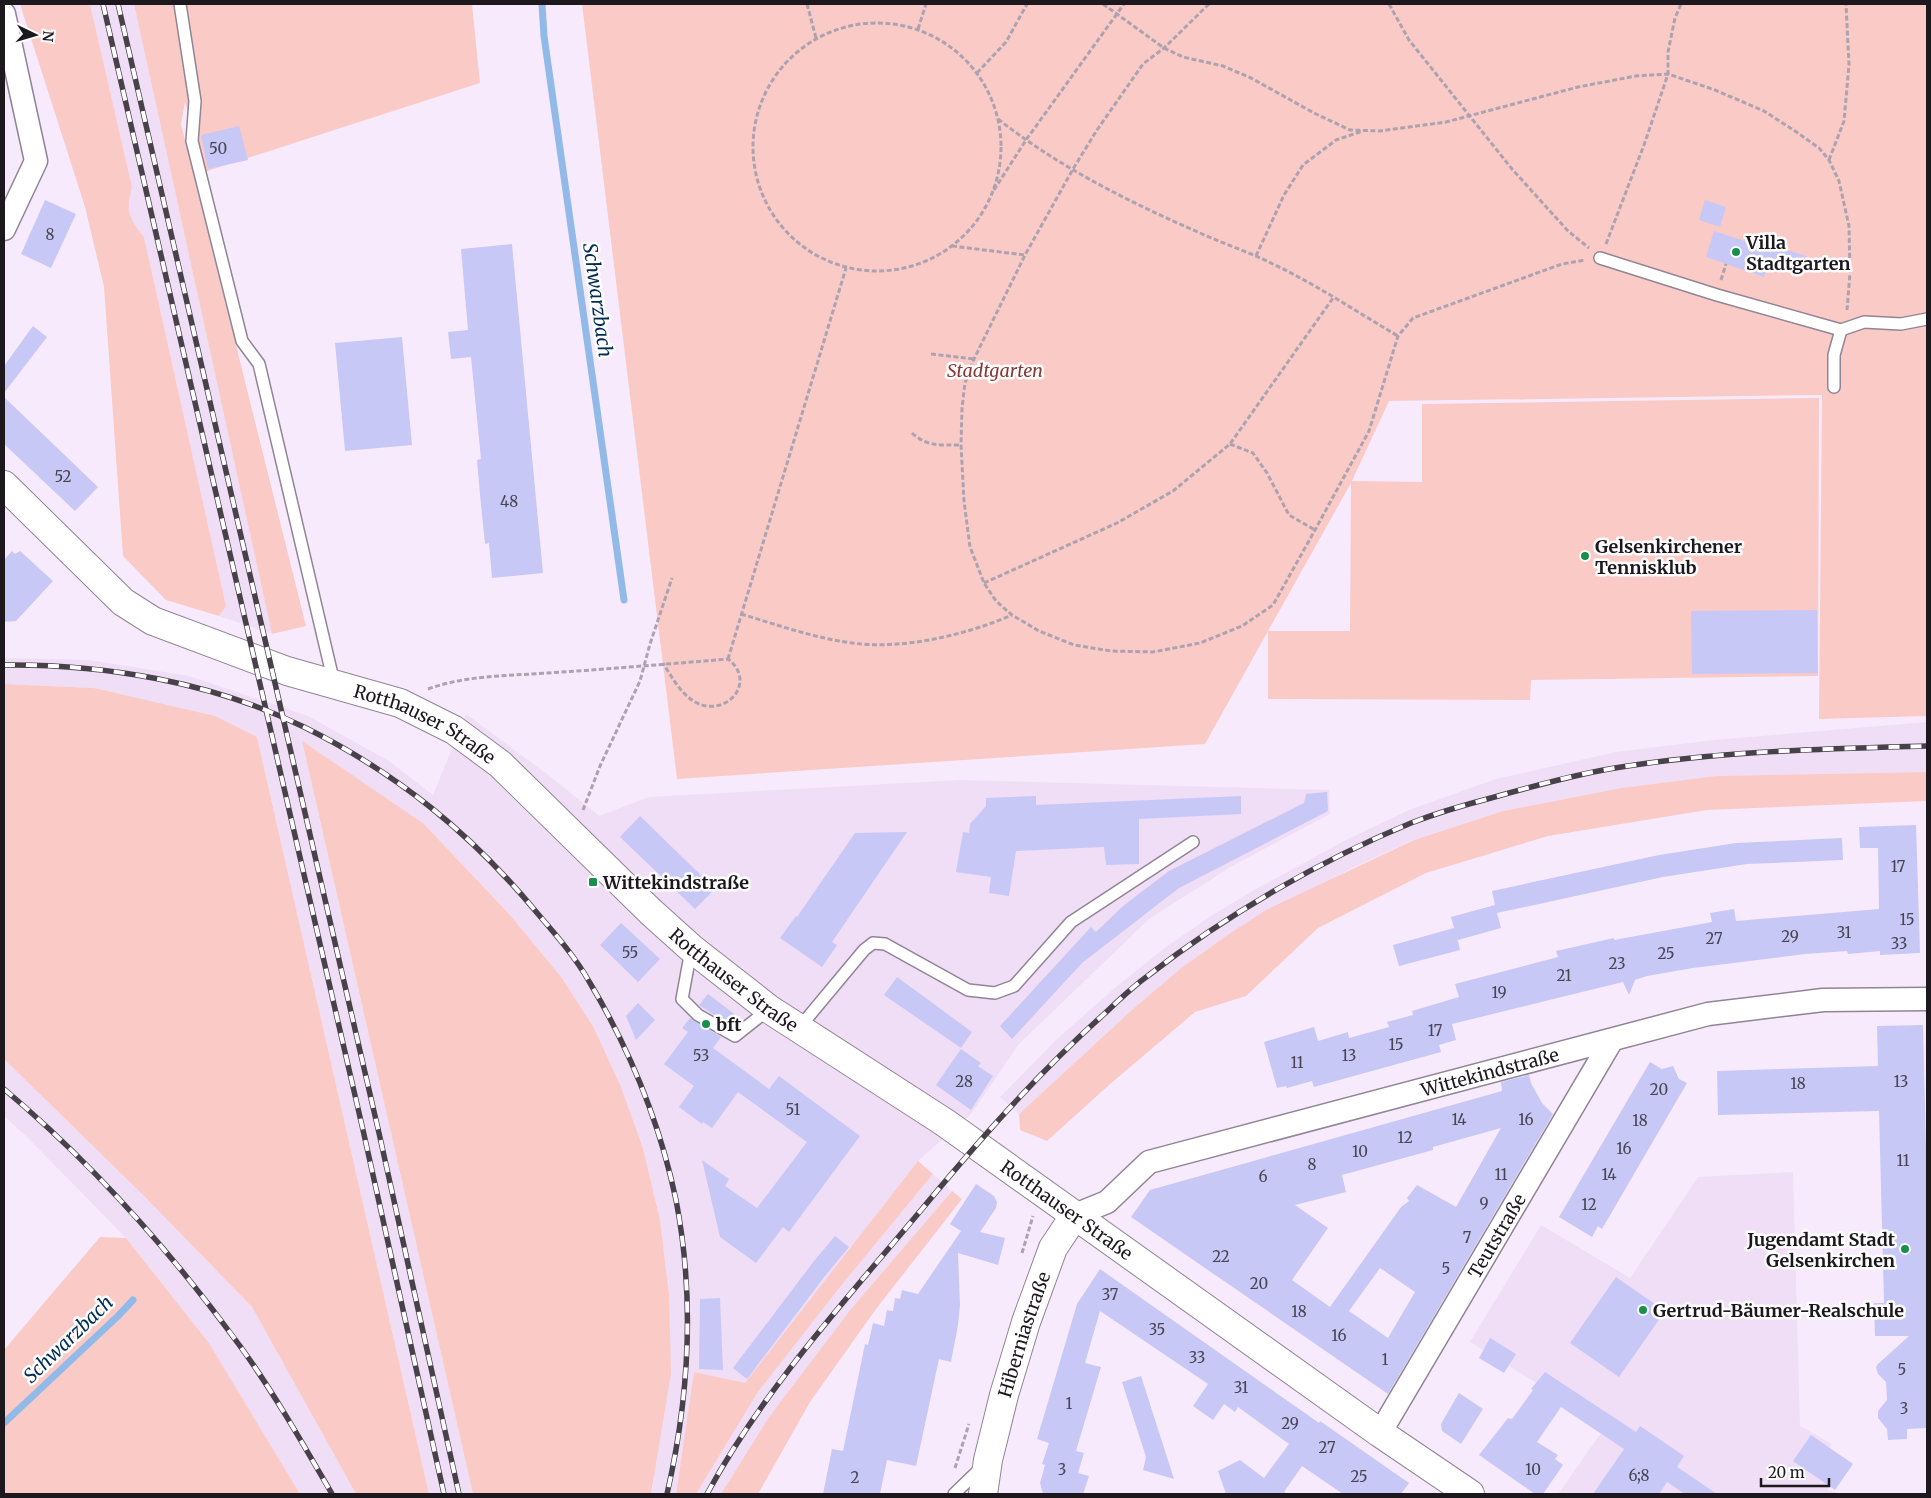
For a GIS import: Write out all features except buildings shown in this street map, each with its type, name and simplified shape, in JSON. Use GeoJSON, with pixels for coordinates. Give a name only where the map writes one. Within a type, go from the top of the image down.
{"type":"FeatureCollection","features":[{"type":"Feature","properties":{"kind":"main road","name":"Rotthauser Straße"},"geometry":{"type":"LineString","coordinates":[[4,485],[123,602],[153,621],[287,672],[400,703],[454,730],[500,764],[691,948],[769,1009],[944,1122],[1380,1433],[1470,1494]]}},
{"type":"Feature","properties":{"kind":"main road","name":"Hiberniastraße"},"geometry":{"type":"LineString","coordinates":[[983,1494],[988,1460],[1004,1395],[1026,1322],[1053,1248],[1075,1215]]}},
{"type":"Feature","properties":{"kind":"street"},"geometry":{"type":"LineString","coordinates":[[4,14],[36,161],[4,229]]}},
{"type":"Feature","properties":{"kind":"street","name":"Wittekindstraße"},"geometry":{"type":"LineString","coordinates":[[1075,1215],[1107,1202],[1149,1162],[1708,1014],[1823,1000],[1927,999]]}},
{"type":"Feature","properties":{"kind":"street","name":"Teutstraße"},"geometry":{"type":"LineString","coordinates":[[1380,1433],[1612,1040]]}},
{"type":"Feature","properties":{"kind":"lane"},"geometry":{"type":"LineString","coordinates":[[180,4],[195,101],[192,141],[242,341],[259,364],[334,684]]}},
{"type":"Feature","properties":{"kind":"lane"},"geometry":{"type":"LineString","coordinates":[[1600,258],[1717,295],[1841,330],[1864,322],[1901,324],[1927,318]]}},
{"type":"Feature","properties":{"kind":"lane"},"geometry":{"type":"LineString","coordinates":[[1834,387],[1834,354],[1841,330]]}},
{"type":"Feature","properties":{"kind":"lane"},"geometry":{"type":"LineString","coordinates":[[799,1028],[864,950],[873,944],[885,944],[968,990],[995,993],[1014,986],[1071,922],[1193,842]]}},
{"type":"Feature","properties":{"kind":"lane"},"geometry":{"type":"LineString","coordinates":[[691,948],[682,999],[698,1015],[735,1036],[769,1009]]}},
{"type":"Feature","properties":{"kind":"lane"},"geometry":{"type":"LineString","coordinates":[[954,1494],[988,1460]]}},
{"type":"Feature","properties":{"kind":"path"},"geometry":{"type":"LineString","coordinates":[[806,4],[816,38]]}},
{"type":"Feature","properties":{"kind":"path"},"geometry":{"type":"LineString","coordinates":[[918,29],[926,4]]}},
{"type":"Feature","properties":{"kind":"path"},"geometry":{"type":"LineString","coordinates":[[977,73],[1006,42],[1027,4]]}},
{"type":"Feature","properties":{"kind":"path"},"geometry":{"type":"LineString","coordinates":[[1103,4],[1164,48],[1183,57],[1222,66],[1251,78],[1314,113],[1350,130],[1380,130],[1446,122],[1470,114],[1578,87],[1636,76],[1668,74],[1715,90],[1764,111],[1819,148],[1829,160],[1838,181],[1849,226],[1850,273],[1848,305],[1841,330]]}},
{"type":"Feature","properties":{"kind":"path"},"geometry":{"type":"LineString","coordinates":[[992,193],[999,169],[1001,143],[998,118],[989,94],[977,73],[960,55],[940,40],[918,29],[883,22],[848,26],[816,38],[786,61],[766,91],[754,126],[754,163],[764,199],[784,230],[812,254],[846,268],[883,271],[919,264],[952,246],[975,222],[1026,140],[1124,4]]}},
{"type":"Feature","properties":{"kind":"path"},"geometry":{"type":"LineString","coordinates":[[1209,4],[1164,48],[1143,64],[1097,130],[1073,168],[1025,255],[974,359],[965,383],[961,445],[964,501],[970,547],[984,583],[996,602],[1012,615],[1038,631],[1074,645],[1111,652],[1152,652],[1200,643],[1242,626],[1273,605],[1315,530],[1369,432],[1398,336],[1413,318],[1562,264],[1600,258]]}},
{"type":"Feature","properties":{"kind":"path"},"geometry":{"type":"LineString","coordinates":[[1389,4],[1409,40],[1512,169],[1568,231],[1600,258]]}},
{"type":"Feature","properties":{"kind":"path"},"geometry":{"type":"LineString","coordinates":[[1600,258],[1641,153],[1668,74],[1668,52],[1680,4]]}},
{"type":"Feature","properties":{"kind":"path"},"geometry":{"type":"LineString","coordinates":[[1829,160],[1844,121],[1850,64],[1846,4]]}},
{"type":"Feature","properties":{"kind":"path"},"geometry":{"type":"LineString","coordinates":[[998,118],[1026,140],[1134,203],[1256,256],[1305,280],[1398,336]]}},
{"type":"Feature","properties":{"kind":"path"},"geometry":{"type":"LineString","coordinates":[[1256,256],[1284,195],[1303,165],[1336,140],[1366,130]]}},
{"type":"Feature","properties":{"kind":"path"},"geometry":{"type":"LineString","coordinates":[[952,246],[1025,255]]}},
{"type":"Feature","properties":{"kind":"path"},"geometry":{"type":"LineString","coordinates":[[728,659],[846,268]]}},
{"type":"Feature","properties":{"kind":"path"},"geometry":{"type":"LineString","coordinates":[[984,583],[1117,523],[1173,491],[1230,444],[1333,298]]}},
{"type":"Feature","properties":{"kind":"path"},"geometry":{"type":"LineString","coordinates":[[931,354],[974,359]]}},
{"type":"Feature","properties":{"kind":"path"},"geometry":{"type":"LineString","coordinates":[[912,433],[920,440],[932,445],[961,445]]}},
{"type":"Feature","properties":{"kind":"path"},"geometry":{"type":"LineString","coordinates":[[1230,444],[1253,454],[1267,473],[1289,515],[1315,530]]}},
{"type":"Feature","properties":{"kind":"path"},"geometry":{"type":"LineString","coordinates":[[570,833],[586,804],[600,766],[640,681],[672,578]]}},
{"type":"Feature","properties":{"kind":"path"},"geometry":{"type":"LineString","coordinates":[[741,614],[853,644],[888,645],[940,638],[983,628],[1012,615]]}},
{"type":"Feature","properties":{"kind":"path"},"geometry":{"type":"LineString","coordinates":[[400,703],[447,682],[477,677],[645,666],[663,663],[728,659],[736,665],[740,674],[737,692],[729,701],[715,707],[703,705],[688,696],[663,663]]}},
{"type":"Feature","properties":{"kind":"shaded area"},"geometry":{"type":"Polygon","coordinates":[[[90,4],[134,4],[272,634],[219,616],[226,606],[144,237],[132,221],[127,203],[132,187],[90,4]]]}},
{"type":"Feature","properties":{"kind":"shaded area"},"geometry":{"type":"Polygon","coordinates":[[[4,658],[89,660],[189,676],[308,716],[389,761],[433,795],[466,714],[551,777],[599,816],[649,797],[961,780],[1329,790],[1330,814],[1232,866],[1149,919],[1018,1045],[972,1113],[918,1161],[745,1384],[694,1373],[676,1494],[651,1494],[669,1294],[660,1220],[643,1148],[621,1087],[594,1028],[562,978],[510,915],[423,823],[302,742],[473,1494],[429,1494],[257,737],[94,688],[4,684],[4,658]]]}},
{"type":"Feature","properties":{"kind":"shaded area"},"geometry":{"type":"Polygon","coordinates":[[[1927,722],[1927,772],[1716,776],[1621,788],[1503,811],[1413,840],[1354,867],[1226,936],[1180,969],[1133,1009],[1019,1114],[1000,1097],[1057,1039],[1116,987],[1166,947],[1214,914],[1256,889],[1346,840],[1409,810],[1496,779],[1616,752],[1714,740],[1927,722]]]}},
{"type":"Feature","properties":{"kind":"shaded area"},"geometry":{"type":"Polygon","coordinates":[[[4,1059],[145,1197],[252,1307],[356,1494],[300,1494],[209,1343],[126,1238],[4,1116],[4,1059]]]}},
{"type":"Feature","properties":{"kind":"shaded area","name":"Gertrud-Bäumer-Realschule"},"geometry":{"type":"Polygon","coordinates":[[[1793,1172],[1800,1426],[1832,1444],[1823,1458],[1839,1471],[1827,1490],[1842,1494],[1558,1494],[1606,1426],[1470,1342],[1541,1225],[1630,1278],[1698,1177],[1793,1172]]]}},
{"type":"Feature","properties":{"kind":"shaded area"},"geometry":{"type":"Polygon","coordinates":[[[933,1174],[952,1191],[851,1309],[769,1417],[721,1494],[696,1494],[758,1392],[840,1287],[933,1174]]]}},
{"type":"Feature","properties":{"kind":"green space"},"geometry":{"type":"Polygon","coordinates":[[[20,4],[90,4],[132,187],[129,202],[130,214],[144,237],[226,606],[219,616],[166,600],[123,556],[104,287],[85,207],[20,4]]]}},
{"type":"Feature","properties":{"kind":"green space"},"geometry":{"type":"Polygon","coordinates":[[[134,4],[472,4],[480,83],[204,172],[185,102],[181,124],[306,626],[272,634],[134,4]]]}},
{"type":"Feature","properties":{"kind":"green space","name":"Stadtgarten"},"geometry":{"type":"Polygon","coordinates":[[[582,4],[1927,4],[1927,716],[1819,719],[1822,395],[1389,401],[1352,481],[1422,482],[1422,404],[1819,398],[1818,676],[1531,680],[1530,700],[1268,699],[1268,631],[1205,744],[677,779],[582,4]],[[1351,483],[1268,631],[1350,631],[1351,483]]]}},
{"type":"Feature","properties":{"kind":"green space"},"geometry":{"type":"Polygon","coordinates":[[[4,684],[94,688],[215,716],[257,737],[429,1494],[356,1494],[252,1307],[145,1197],[4,1059],[4,684]]]}},
{"type":"Feature","properties":{"kind":"green space"},"geometry":{"type":"Polygon","coordinates":[[[302,741],[423,823],[510,915],[562,978],[594,1028],[621,1087],[643,1148],[660,1220],[669,1294],[671,1373],[651,1494],[473,1494],[302,741]]]}},
{"type":"Feature","properties":{"kind":"green space"},"geometry":{"type":"Polygon","coordinates":[[[1927,772],[1927,801],[1707,810],[1548,836],[1426,873],[1318,928],[1246,996],[1195,1012],[1047,1141],[1020,1130],[1019,1114],[1133,1009],[1180,969],[1266,910],[1414,840],[1503,811],[1621,788],[1716,776],[1927,772]]]}},
{"type":"Feature","properties":{"kind":"green space"},"geometry":{"type":"Polygon","coordinates":[[[918,1161],[933,1174],[840,1287],[758,1392],[696,1494],[676,1494],[694,1372],[745,1383],[918,1161]]]}},
{"type":"Feature","properties":{"kind":"green space"},"geometry":{"type":"Polygon","coordinates":[[[952,1191],[962,1199],[876,1309],[810,1402],[758,1494],[721,1494],[769,1417],[851,1309],[952,1191]]]}},
{"type":"Feature","properties":{"kind":"green space"},"geometry":{"type":"Polygon","coordinates":[[[100,1237],[126,1238],[209,1343],[300,1494],[4,1494],[4,1350],[100,1237]]]}},
{"type":"Feature","properties":{"kind":"waterway","name":"Schwarzbach"},"geometry":{"type":"LineString","coordinates":[[542,4],[544,36],[624,600]]}},
{"type":"Feature","properties":{"kind":"waterway","name":"Schwarzbach"},"geometry":{"type":"LineString","coordinates":[[4,1423],[133,1300]]}},
{"type":"Feature","properties":{"kind":"railway"},"geometry":{"type":"LineString","coordinates":[[103,4],[363,1130],[444,1494]]}},
{"type":"Feature","properties":{"kind":"railway"},"geometry":{"type":"LineString","coordinates":[[118,4],[379,1133],[459,1494]]}},
{"type":"Feature","properties":{"kind":"railway"},"geometry":{"type":"LineString","coordinates":[[4,665],[81,668],[157,679],[233,698],[269,711],[304,727],[371,764],[431,808],[487,858],[559,939],[579,965],[605,1008],[631,1061],[661,1143],[676,1200],[686,1274],[687,1348],[685,1385],[667,1494]]}},
{"type":"Feature","properties":{"kind":"railway"},"geometry":{"type":"LineString","coordinates":[[707,1494],[752,1420],[778,1384],[832,1315],[983,1137],[1053,1062],[1131,989],[1242,910],[1343,854],[1411,823],[1461,806],[1564,778],[1609,769],[1688,758],[1807,750],[1927,746]]}},
{"type":"Feature","properties":{"kind":"railway"},"geometry":{"type":"LineString","coordinates":[[4,1089],[37,1117],[99,1178],[130,1210],[187,1277],[253,1364],[332,1494]]}},
{"type":"Feature","properties":{"kind":"place","name":"Villa Stadtgarten"},"geometry":{"type":"Point","coordinates":[1736,252]}},
{"type":"Feature","properties":{"kind":"place","name":"Gelsenkirchener Tennisklub"},"geometry":{"type":"Point","coordinates":[1585,556]}},
{"type":"Feature","properties":{"kind":"place","name":"Wittekindstraße"},"geometry":{"type":"Point","coordinates":[593,882]}},
{"type":"Feature","properties":{"kind":"place","name":"bft"},"geometry":{"type":"Point","coordinates":[706,1024]}},
{"type":"Feature","properties":{"kind":"place","name":"Jugendamt Stadt Gelsenkirchen"},"geometry":{"type":"Point","coordinates":[1905,1249]}},
{"type":"Feature","properties":{"kind":"place","name":"Gertrud-Bäumer-Realschule"},"geometry":{"type":"Point","coordinates":[1643,1310]}}]}
